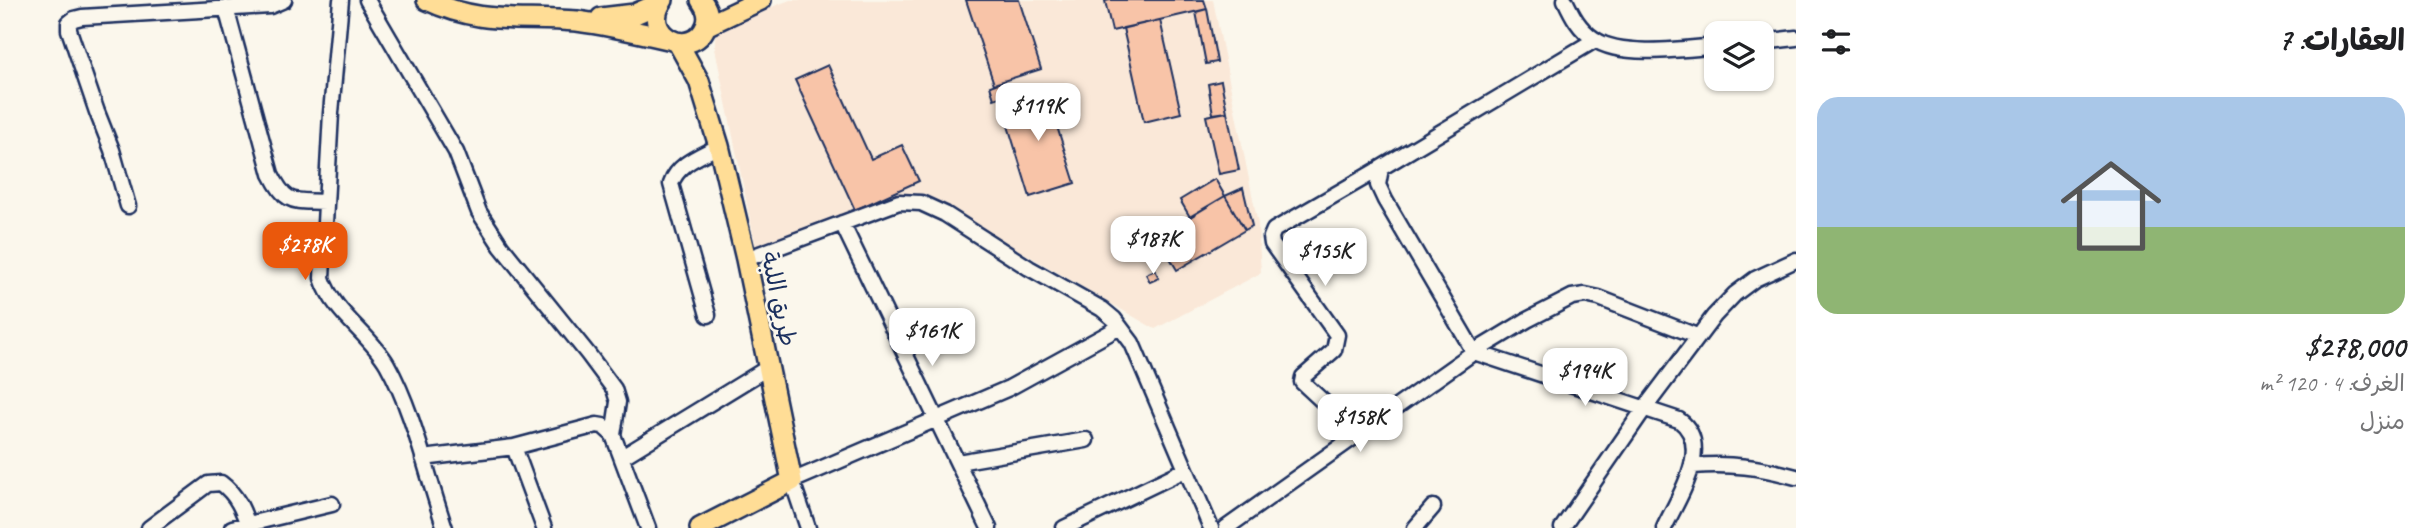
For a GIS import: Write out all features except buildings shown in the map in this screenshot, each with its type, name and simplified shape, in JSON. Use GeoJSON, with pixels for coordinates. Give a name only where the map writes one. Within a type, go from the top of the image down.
{"type":"FeatureCollection","features":[{"type":"Feature","properties":{"kind":"main road"},"geometry":{"type":"LineString","coordinates":[[427,0],[476,18],[576,21],[687,36],[761,0]]}},
{"type":"Feature","properties":{"kind":"main road"},"geometry":{"type":"LineString","coordinates":[[687,36],[708,13],[701,0]]}},
{"type":"Feature","properties":{"kind":"main road"},"geometry":{"type":"LineString","coordinates":[[576,21],[635,14],[661,1]]}},
{"type":"Feature","properties":{"kind":"main road"},"geometry":{"type":"LineString","coordinates":[[661,1],[657,10],[657,26],[687,36]]}},
{"type":"Feature","properties":{"kind":"main road","name":"طريق اللبة"},"geometry":{"type":"LineString","coordinates":[[687,36],[719,146],[746,259],[792,481]]}},
{"type":"Feature","properties":{"kind":"main road"},"geometry":{"type":"LineString","coordinates":[[700,528],[792,481]]}},
{"type":"Feature","properties":{"kind":"street"},"geometry":{"type":"LineString","coordinates":[[106,0],[118,14]]}},
{"type":"Feature","properties":{"kind":"street"},"geometry":{"type":"LineString","coordinates":[[128,206],[113,150],[97,112],[69,30],[69,23],[74,19],[118,14],[234,5],[270,6],[284,0]]}},
{"type":"Feature","properties":{"kind":"street"},"geometry":{"type":"LineString","coordinates":[[341,0],[321,266],[325,287],[385,361],[408,412],[445,528]]}},
{"type":"Feature","properties":{"kind":"street"},"geometry":{"type":"LineString","coordinates":[[367,0],[456,152],[479,212],[501,246],[614,390],[618,402],[613,435]]}},
{"type":"Feature","properties":{"kind":"street"},"geometry":{"type":"LineString","coordinates":[[1565,0],[1575,21],[1595,40],[1609,46],[1625,49],[1704,46]]}},
{"type":"Feature","properties":{"kind":"street"},"geometry":{"type":"LineString","coordinates":[[234,5],[275,183],[285,197],[325,202]]}},
{"type":"Feature","properties":{"kind":"street"},"geometry":{"type":"LineString","coordinates":[[1774,41],[1796,38]]}},
{"type":"Feature","properties":{"kind":"street"},"geometry":{"type":"LineString","coordinates":[[1358,434],[1302,382],[1303,377],[1334,350],[1337,335],[1272,244],[1274,230],[1595,40]]}},
{"type":"Feature","properties":{"kind":"street"},"geometry":{"type":"LineString","coordinates":[[708,315],[671,184],[675,173],[681,167],[719,146]]}},
{"type":"Feature","properties":{"kind":"street"},"geometry":{"type":"LineString","coordinates":[[1381,168],[1378,185],[1385,201],[1474,352],[1679,419],[1689,427],[1693,435],[1693,466],[1664,528]]}},
{"type":"Feature","properties":{"kind":"street"},"geometry":{"type":"LineString","coordinates":[[746,259],[899,202],[920,203],[945,214],[1029,268],[1102,309],[1120,327],[1132,343],[1211,528]]}},
{"type":"Feature","properties":{"kind":"street"},"geometry":{"type":"LineString","coordinates":[[842,223],[989,528]]}},
{"type":"Feature","properties":{"kind":"street"},"geometry":{"type":"LineString","coordinates":[[1562,528],[1697,336],[1735,293],[1755,279],[1796,260]]}},
{"type":"Feature","properties":{"kind":"street"},"geometry":{"type":"LineString","coordinates":[[1226,528],[1474,352],[1572,297],[1585,295],[1599,298],[1697,336]]}},
{"type":"Feature","properties":{"kind":"street"},"geometry":{"type":"LineString","coordinates":[[792,481],[1009,388],[1120,327]]}},
{"type":"Feature","properties":{"kind":"street"},"geometry":{"type":"LineString","coordinates":[[622,457],[769,367]]}},
{"type":"Feature","properties":{"kind":"street"},"geometry":{"type":"LineString","coordinates":[[423,458],[514,447],[590,425],[603,426],[613,435],[648,528]]}},
{"type":"Feature","properties":{"kind":"street"},"geometry":{"type":"LineString","coordinates":[[958,462],[1086,440]]}},
{"type":"Feature","properties":{"kind":"street"},"geometry":{"type":"LineString","coordinates":[[514,447],[544,528]]}},
{"type":"Feature","properties":{"kind":"street"},"geometry":{"type":"LineString","coordinates":[[1693,466],[1721,464],[1757,467],[1796,477]]}},
{"type":"Feature","properties":{"kind":"street"},"geometry":{"type":"LineString","coordinates":[[1064,528],[1185,470]]}},
{"type":"Feature","properties":{"kind":"street","name":"طريق اللبة"},"geometry":{"type":"LineString","coordinates":[[792,481],[808,528]]}},
{"type":"Feature","properties":{"kind":"street"},"geometry":{"type":"LineString","coordinates":[[149,528],[208,484],[221,483],[232,491],[248,526]]}},
{"type":"Feature","properties":{"kind":"street"},"geometry":{"type":"LineString","coordinates":[[232,528],[332,504]]}},
{"type":"Feature","properties":{"kind":"street"},"geometry":{"type":"LineString","coordinates":[[1415,528],[1433,507]]}},
{"type":"Feature","properties":{"kind":"shaded area"},"geometry":{"type":"Polygon","coordinates":[[[790,0],[1213,0],[1258,224],[1261,273],[1155,329],[941,205],[923,200],[756,248],[715,49],[715,37],[717,29],[725,25],[790,0]]]}}]}
